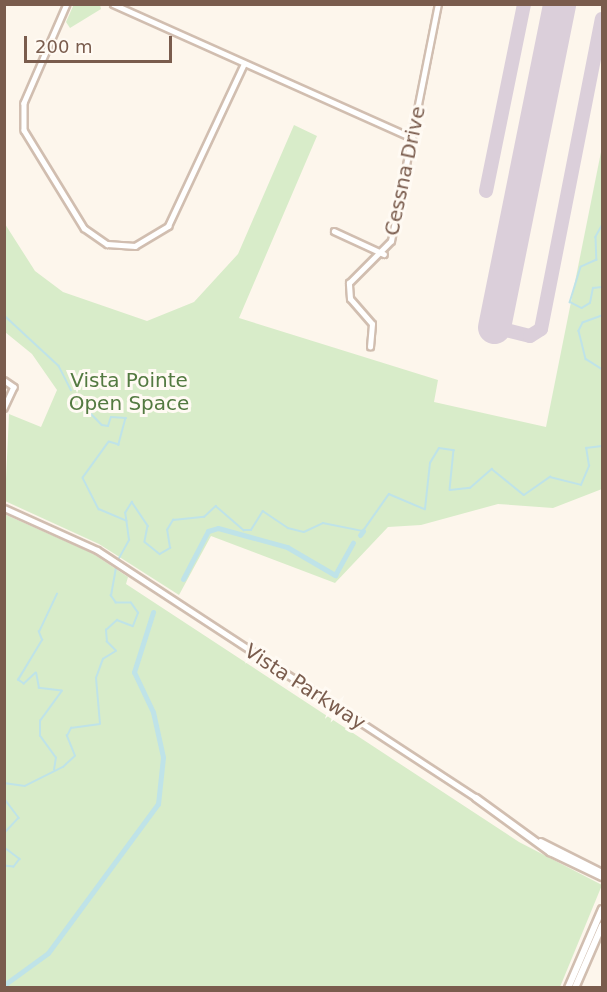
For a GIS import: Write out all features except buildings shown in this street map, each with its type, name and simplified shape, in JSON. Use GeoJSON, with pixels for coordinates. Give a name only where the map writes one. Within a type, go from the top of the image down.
{"type":"FeatureCollection","features":[{"type":"Feature","properties":{"kind":"main road"},"geometry":{"type":"LineString","coordinates":[[476,798],[550,852],[603,874]]}},
{"type":"Feature","properties":{"kind":"main road"},"geometry":{"type":"LineString","coordinates":[[568,987],[603,909]]}},
{"type":"Feature","properties":{"kind":"main road"},"geometry":{"type":"LineString","coordinates":[[575,987],[603,927]]}},
{"type":"Feature","properties":{"kind":"main road"},"geometry":{"type":"LineString","coordinates":[[594,945],[603,934]]}},
{"type":"Feature","properties":{"kind":"street"},"geometry":{"type":"LineString","coordinates":[[67,4],[24,103],[24,130],[84,228],[107,244],[135,246],[168,226],[244,64]]}},
{"type":"Feature","properties":{"kind":"street"},"geometry":{"type":"LineString","coordinates":[[113,4],[412,138]]}},
{"type":"Feature","properties":{"kind":"street","name":"Cessna Drive"},"geometry":{"type":"LineString","coordinates":[[370,347],[372,324],[348,288],[352,277],[384,254],[391,242],[438,4]]}},
{"type":"Feature","properties":{"kind":"street"},"geometry":{"type":"LineString","coordinates":[[334,231],[384,254]]}},
{"type":"Feature","properties":{"kind":"street"},"geometry":{"type":"LineString","coordinates":[[4,380],[14,387],[4,408]]}},
{"type":"Feature","properties":{"kind":"street","name":"Vista Parkway"},"geometry":{"type":"LineString","coordinates":[[4,508],[97,550],[476,798]]}},
{"type":"Feature","properties":{"kind":"green space"},"geometry":{"type":"Polygon","coordinates":[[[74,4],[100,5],[101,9],[70,28],[66,22],[74,4]]]}},
{"type":"Feature","properties":{"kind":"green space","name":"Vista Pointe Open Space"},"geometry":{"type":"Polygon","coordinates":[[[294,125],[317,136],[239,318],[438,380],[434,402],[546,427],[602,147],[602,489],[553,508],[498,504],[421,525],[388,527],[335,583],[211,536],[179,595],[99,544],[5,501],[9,414],[41,427],[57,390],[32,354],[5,332],[5,224],[35,271],[63,292],[147,321],[194,302],[238,254],[294,125]]]}},
{"type":"Feature","properties":{"kind":"green space"},"geometry":{"type":"Polygon","coordinates":[[[4,514],[92,553],[128,577],[126,584],[519,842],[602,885],[560,987],[5,987],[4,514]]]}},
{"type":"Feature","properties":{"kind":"waterway"},"geometry":{"type":"LineString","coordinates":[[602,226],[596,237],[597,260],[581,267],[570,302],[582,308],[590,303],[593,288],[602,287]]}},
{"type":"Feature","properties":{"kind":"waterway"},"geometry":{"type":"LineString","coordinates":[[4,315],[59,366],[71,390]]}},
{"type":"Feature","properties":{"kind":"waterway"},"geometry":{"type":"LineString","coordinates":[[602,316],[583,323],[579,331],[586,359],[602,369]]}},
{"type":"Feature","properties":{"kind":"waterway"},"geometry":{"type":"LineString","coordinates":[[74,396],[102,425],[108,426],[111,417],[126,418],[119,445],[109,442],[83,478],[99,509],[127,521]]}},
{"type":"Feature","properties":{"kind":"waterway"},"geometry":{"type":"LineString","coordinates":[[117,562],[129,540],[125,513],[132,502],[148,526],[145,542],[160,554],[170,548],[167,530],[173,520],[204,517],[216,506],[244,530],[251,530],[263,511],[288,528],[304,532],[323,523],[363,531],[389,494],[425,509],[430,463],[439,448],[454,450],[450,490],[470,488],[492,469],[524,495],[550,477],[581,485],[589,466],[586,448],[602,446]]}},
{"type":"Feature","properties":{"kind":"waterway"},"geometry":{"type":"LineString","coordinates":[[183,579],[208,531],[218,528],[287,547],[335,575],[353,543]]}},
{"type":"Feature","properties":{"kind":"waterway"},"geometry":{"type":"LineString","coordinates":[[360,535],[363,531]]}},
{"type":"Feature","properties":{"kind":"waterway"},"geometry":{"type":"LineString","coordinates":[[4,783],[25,786],[63,767],[75,756],[67,736],[71,728],[100,724],[96,678],[103,659],[116,651],[107,642],[106,630],[117,620],[133,626],[138,613],[131,603],[116,603],[111,596],[116,567]]}},
{"type":"Feature","properties":{"kind":"waterway"},"geometry":{"type":"LineString","coordinates":[[54,770],[56,758],[40,736],[40,721],[62,691],[39,688],[36,673],[24,684],[18,680],[42,640],[39,632],[57,594]]}},
{"type":"Feature","properties":{"kind":"waterway"},"geometry":{"type":"LineString","coordinates":[[4,985],[48,953],[158,804],[163,757],[153,712],[134,672],[153,612]]}},
{"type":"Feature","properties":{"kind":"waterway"},"geometry":{"type":"LineString","coordinates":[[4,798],[19,818],[4,834]]}},
{"type":"Feature","properties":{"kind":"waterway"},"geometry":{"type":"LineString","coordinates":[[4,847],[20,859],[14,867],[4,866]]}},
{"type":"Feature","properties":{"kind":"taxiway"},"geometry":{"type":"LineString","coordinates":[[486,191],[524,4]]}},
{"type":"Feature","properties":{"kind":"taxiway"},"geometry":{"type":"LineString","coordinates":[[494,327],[530,336],[541,329],[602,19]]}},
{"type":"Feature","properties":{"kind":"runway"},"geometry":{"type":"LineString","coordinates":[[494,327],[559,4]]}}]}
